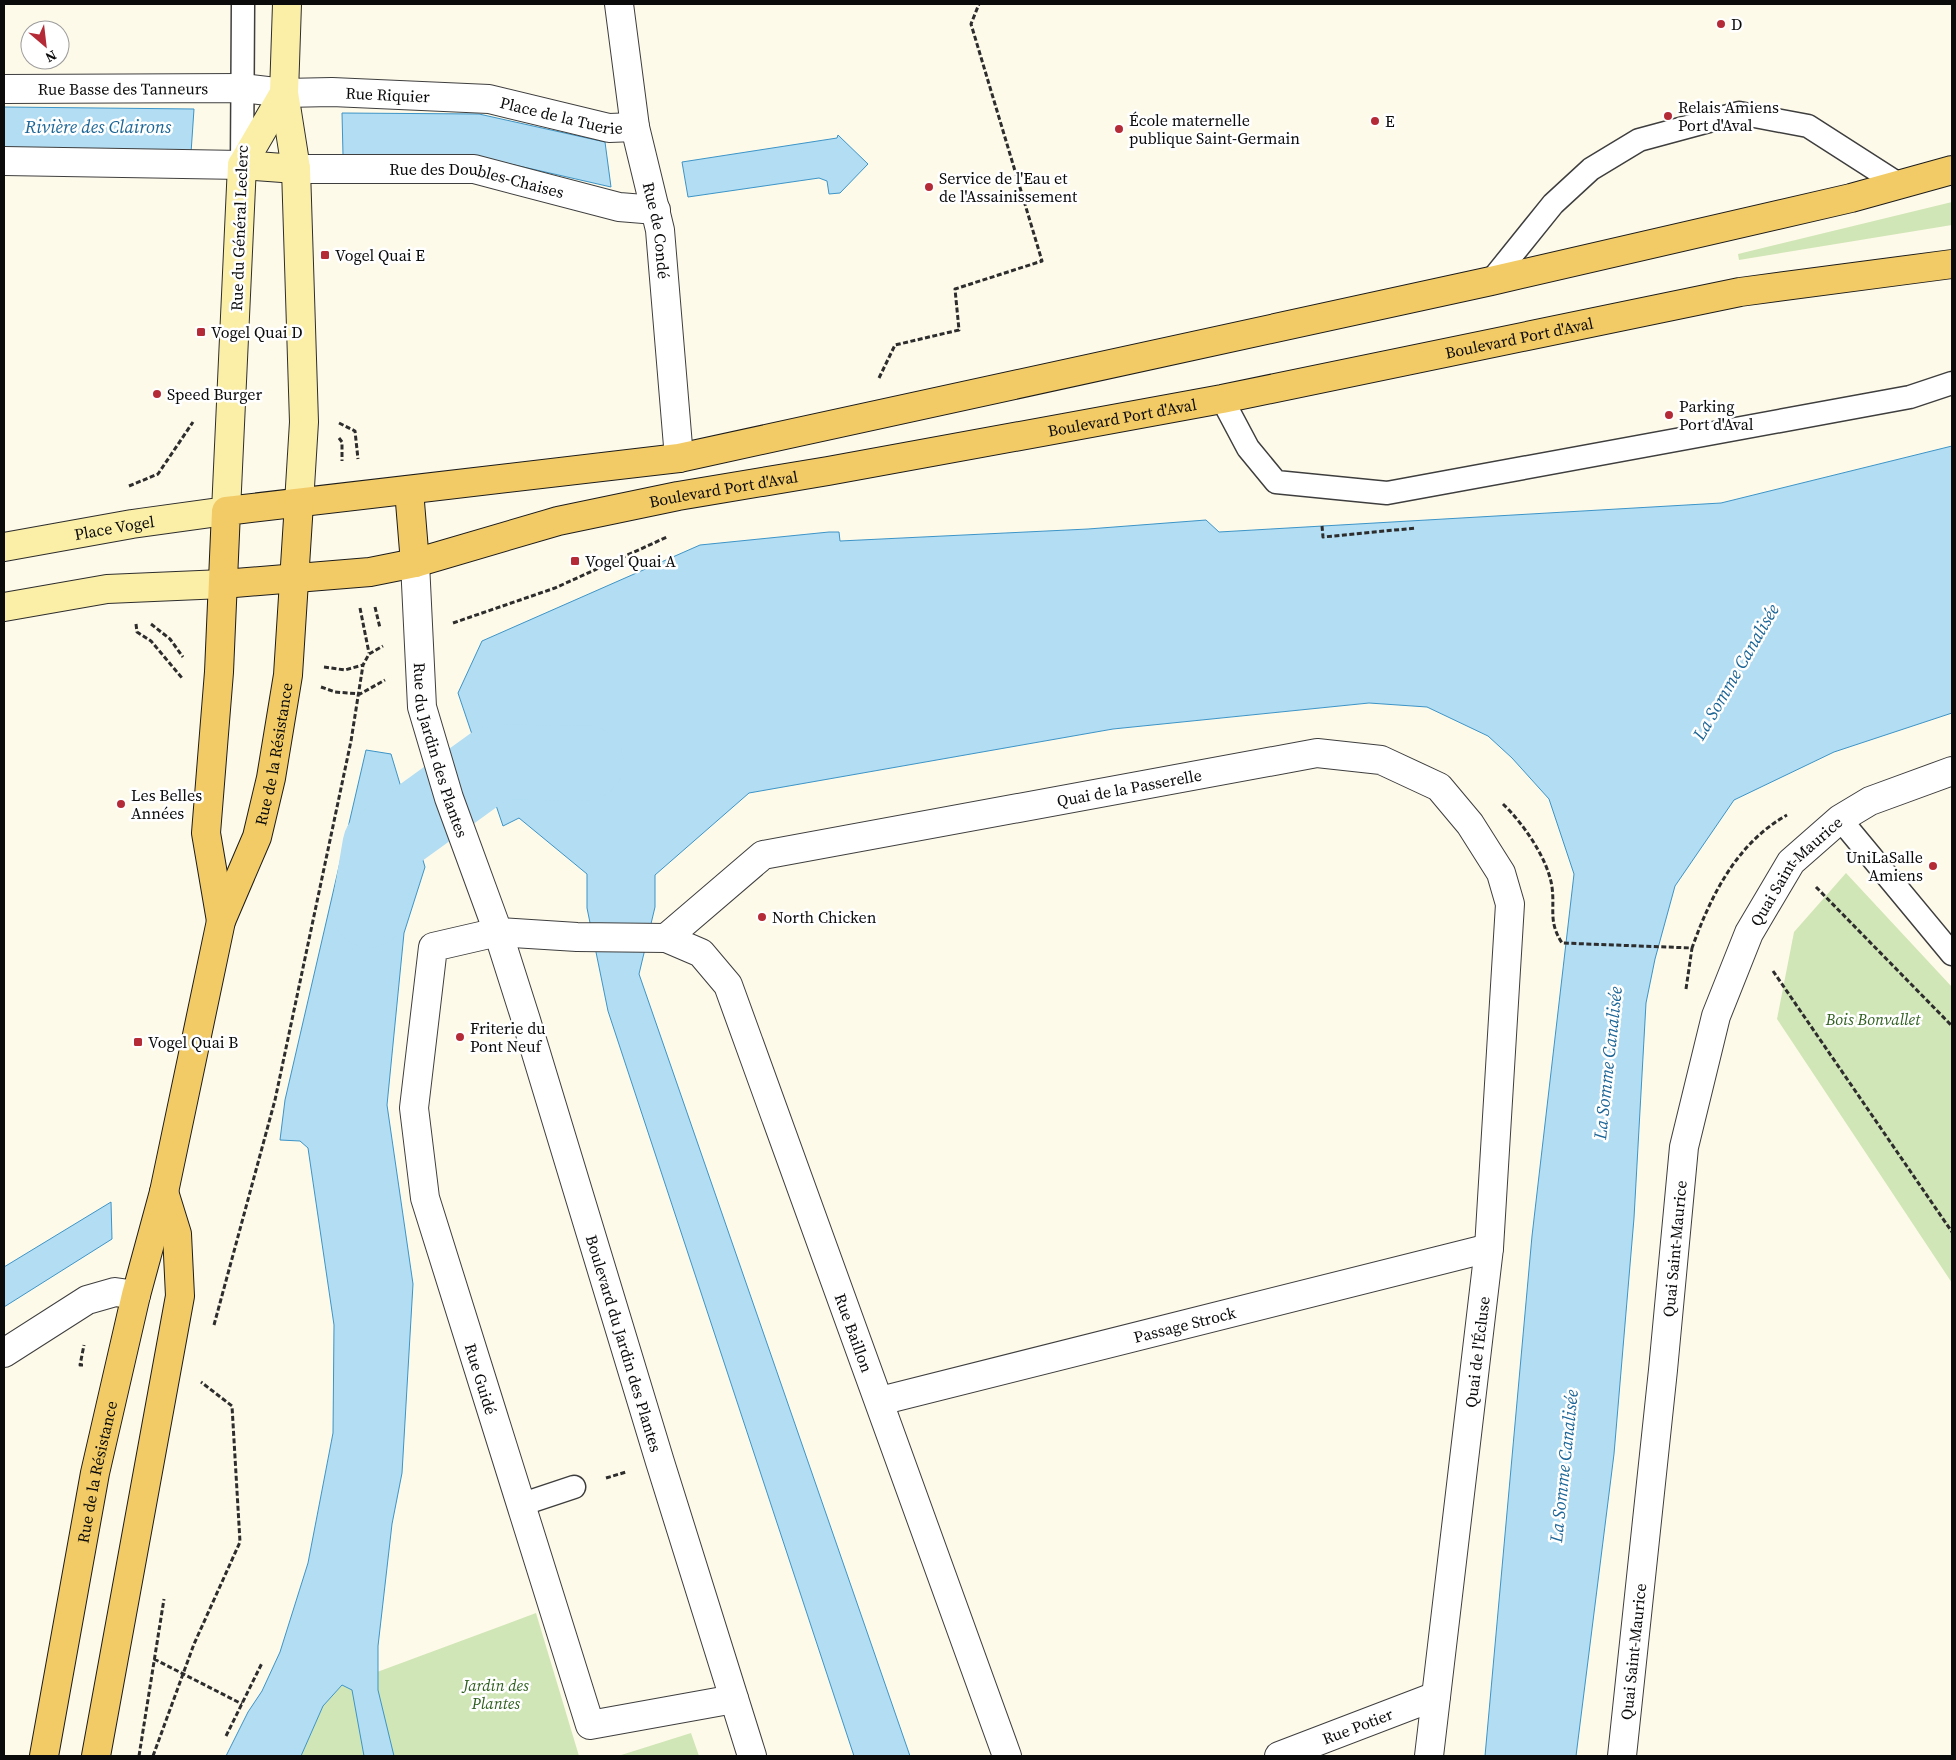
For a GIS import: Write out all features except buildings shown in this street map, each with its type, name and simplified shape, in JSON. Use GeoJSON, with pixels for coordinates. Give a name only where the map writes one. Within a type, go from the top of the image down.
{"type":"FeatureCollection","features":[{"type":"Feature","properties":{"kind":"main road"},"geometry":{"type":"LineString","coordinates":[[287,4],[284,93],[296,169],[304,422],[299,503]]}},
{"type":"Feature","properties":{"kind":"main road"},"geometry":{"type":"LineString","coordinates":[[284,93],[242,165],[296,169]]}},
{"type":"Feature","properties":{"kind":"main road","name":"Rue du Général Leclerc"},"geometry":{"type":"LineString","coordinates":[[226,511],[242,165]]}},
{"type":"Feature","properties":{"kind":"main road"},"geometry":{"type":"LineString","coordinates":[[226,511],[679,458],[1491,281],[1851,198],[1952,170]]}},
{"type":"Feature","properties":{"kind":"main road","name":"Boulevard Port d'Aval"},"geometry":{"type":"LineString","coordinates":[[223,584],[353,574],[415,562],[558,521],[669,498],[1222,399],[1740,292],[1952,264]]}},
{"type":"Feature","properties":{"kind":"main road"},"geometry":{"type":"LineString","coordinates":[[409,490],[415,562]]}},
{"type":"Feature","properties":{"kind":"main road","name":"Rue de la Résistance"},"geometry":{"type":"LineString","coordinates":[[44,1756],[95,1473],[136,1296],[164,1192],[221,921],[257,837],[271,778],[289,659],[299,503]]}},
{"type":"Feature","properties":{"kind":"main road","name":"Place Vogel"},"geometry":{"type":"LineString","coordinates":[[4,547],[132,524],[226,511]]}},
{"type":"Feature","properties":{"kind":"main road","name":"Rue de la Résistance"},"geometry":{"type":"LineString","coordinates":[[221,921],[206,834],[219,661],[226,511]]}},
{"type":"Feature","properties":{"kind":"main road"},"geometry":{"type":"LineString","coordinates":[[4,607],[107,589],[223,584]]}},
{"type":"Feature","properties":{"kind":"main road","name":"Rue de la Résistance"},"geometry":{"type":"LineString","coordinates":[[96,1756],[180,1296],[177,1234],[164,1192]]}},
{"type":"Feature","properties":{"kind":"street","name":"Rue de Condé"},"geometry":{"type":"LineString","coordinates":[[619,4],[635,127],[658,220],[679,458]]}},
{"type":"Feature","properties":{"kind":"street","name":"Rue Basse des Tanneurs"},"geometry":{"type":"LineString","coordinates":[[4,89],[242,88],[284,93]]}},
{"type":"Feature","properties":{"kind":"street","name":"Rue Riquier"},"geometry":{"type":"LineString","coordinates":[[284,93],[332,92],[489,99]]}},
{"type":"Feature","properties":{"kind":"street","name":"Place de la Tuerie"},"geometry":{"type":"LineString","coordinates":[[489,99],[609,128],[635,127]]}},
{"type":"Feature","properties":{"kind":"street"},"geometry":{"type":"LineString","coordinates":[[4,161],[242,165]]}},
{"type":"Feature","properties":{"kind":"street","name":"Rue des Doubles-Chaises"},"geometry":{"type":"LineString","coordinates":[[296,169],[474,169],[619,207],[658,220]]}},
{"type":"Feature","properties":{"kind":"street","name":"Rue du Jardin des Plantes"},"geometry":{"type":"LineString","coordinates":[[415,562],[422,707],[449,798],[498,932]]}},
{"type":"Feature","properties":{"kind":"street","name":"Quai de la Passerelle"},"geometry":{"type":"LineString","coordinates":[[666,938],[763,855],[1316,753],[1381,760],[1439,787],[1470,824],[1501,873],[1510,904],[1508,945]]}},
{"type":"Feature","properties":{"kind":"street","name":"Quai Saint-Maurice"},"geometry":{"type":"LineString","coordinates":[[1622,1756],[1664,1360],[1684,1147],[1716,1016],[1749,933],[1791,862],[1840,819],[1870,801],[1952,771]]}},
{"type":"Feature","properties":{"kind":"street"},"geometry":{"type":"LineString","coordinates":[[498,932],[666,938]]}},
{"type":"Feature","properties":{"kind":"street","name":"Boulevard du Jardin des Plantes"},"geometry":{"type":"LineString","coordinates":[[498,932],[752,1756]]}},
{"type":"Feature","properties":{"kind":"street","name":"Rue Guidé"},"geometry":{"type":"LineString","coordinates":[[498,932],[433,946],[414,1108],[425,1198],[590,1725],[734,1699]]}},
{"type":"Feature","properties":{"kind":"street","name":"Rue Baillon"},"geometry":{"type":"LineString","coordinates":[[666,938],[701,954],[728,985],[1007,1756]]}},
{"type":"Feature","properties":{"kind":"street","name":"Quai de l'Écluse"},"geometry":{"type":"LineString","coordinates":[[1429,1756],[1489,1248],[1508,945]]}},
{"type":"Feature","properties":{"kind":"street","name":"Passage Strock"},"geometry":{"type":"LineString","coordinates":[[880,1401],[1489,1248]]}},
{"type":"Feature","properties":{"kind":"street"},"geometry":{"type":"LineString","coordinates":[[4,1353],[87,1300],[115,1292],[136,1296]]}},
{"type":"Feature","properties":{"kind":"street","name":"Rue Potier"},"geometry":{"type":"LineString","coordinates":[[1279,1756],[1436,1696]]}},
{"type":"Feature","properties":{"kind":"lane","name":"Rue du Général Leclerc"},"geometry":{"type":"LineString","coordinates":[[242,165],[243,4]]}},
{"type":"Feature","properties":{"kind":"lane"},"geometry":{"type":"LineString","coordinates":[[1491,281],[1553,204],[1591,169],[1639,140],[1739,113],[1808,126],[1900,185]]}},
{"type":"Feature","properties":{"kind":"lane"},"geometry":{"type":"LineString","coordinates":[[1222,399],[1248,448],[1276,482],[1387,493],[1910,397],[1952,383]]}},
{"type":"Feature","properties":{"kind":"lane"},"geometry":{"type":"LineString","coordinates":[[1840,819],[1952,954]]}},
{"type":"Feature","properties":{"kind":"lane"},"geometry":{"type":"LineString","coordinates":[[520,1505],[574,1487]]}},
{"type":"Feature","properties":{"kind":"path"},"geometry":{"type":"LineString","coordinates":[[895,345],[959,330],[954,289],[1042,261],[971,24],[979,4]]}},
{"type":"Feature","properties":{"kind":"path"},"geometry":{"type":"LineString","coordinates":[[331,419],[355,431]]}},
{"type":"Feature","properties":{"kind":"path"},"geometry":{"type":"LineString","coordinates":[[124,488],[158,474],[192,422]]}},
{"type":"Feature","properties":{"kind":"path"},"geometry":{"type":"LineString","coordinates":[[1322,526],[1323,537],[1416,528]]}},
{"type":"Feature","properties":{"kind":"path"},"geometry":{"type":"LineString","coordinates":[[212,1334],[243,1211],[275,1100],[360,694],[363,665],[369,654],[384,645],[555,588],[668,536]]}},
{"type":"Feature","properties":{"kind":"path"},"geometry":{"type":"LineString","coordinates":[[353,574],[369,654]]}},
{"type":"Feature","properties":{"kind":"path"},"geometry":{"type":"LineString","coordinates":[[145,586],[149,623],[170,639],[190,665],[219,661]]}},
{"type":"Feature","properties":{"kind":"path"},"geometry":{"type":"LineString","coordinates":[[138,632],[151,641],[181,678]]}},
{"type":"Feature","properties":{"kind":"path"},"geometry":{"type":"LineString","coordinates":[[289,659],[345,670],[363,665]]}},
{"type":"Feature","properties":{"kind":"path"},"geometry":{"type":"LineString","coordinates":[[360,694],[390,677]]}},
{"type":"Feature","properties":{"kind":"path"},"geometry":{"type":"LineString","coordinates":[[1508,809],[1522,825],[1539,854],[1552,886],[1554,930],[1562,943],[1692,948]]}},
{"type":"Feature","properties":{"kind":"path"},"geometry":{"type":"LineString","coordinates":[[1685,992],[1692,948],[1706,911],[1729,868],[1769,825],[1792,812]]}},
{"type":"Feature","properties":{"kind":"path"},"geometry":{"type":"LineString","coordinates":[[1791,862],[1952,1026]]}},
{"type":"Feature","properties":{"kind":"path"},"geometry":{"type":"LineString","coordinates":[[1749,933],[1952,1232]]}},
{"type":"Feature","properties":{"kind":"path"},"geometry":{"type":"LineString","coordinates":[[198,1391],[202,1372]]}},
{"type":"Feature","properties":{"kind":"path"},"geometry":{"type":"LineString","coordinates":[[153,1756],[184,1674],[240,1542],[232,1406],[199,1382]]}},
{"type":"Feature","properties":{"kind":"path"},"geometry":{"type":"LineString","coordinates":[[574,1487],[660,1462]]}},
{"type":"Feature","properties":{"kind":"path"},"geometry":{"type":"LineString","coordinates":[[139,1756],[165,1593]]}},
{"type":"Feature","properties":{"kind":"path"},"geometry":{"type":"LineString","coordinates":[[154,1659],[242,1704]]}},
{"type":"Feature","properties":{"kind":"path"},"geometry":{"type":"LineString","coordinates":[[226,1736],[262,1663]]}},
{"type":"Feature","properties":{"kind":"green space"},"geometry":{"type":"Polygon","coordinates":[[[1952,202],[1952,225],[1739,260],[1738,254],[1952,202]]]}},
{"type":"Feature","properties":{"kind":"green space","name":"Bois Bonvallet"},"geometry":{"type":"Polygon","coordinates":[[[1846,873],[1952,987],[1952,1283],[1777,1019],[1794,932],[1846,873]]]}},
{"type":"Feature","properties":{"kind":"green space","name":"Jardin des Plantes"},"geometry":{"type":"Polygon","coordinates":[[[536,1613],[579,1756],[301,1756],[323,1706],[342,1685],[536,1613]]]}},
{"type":"Feature","properties":{"kind":"green space"},"geometry":{"type":"Polygon","coordinates":[[[691,1733],[699,1756],[618,1756],[691,1733]]]}},
{"type":"Feature","properties":{"kind":"water","name":"Rivière des Clairons"},"geometry":{"type":"Polygon","coordinates":[[[4,107],[194,109],[191,153],[4,150],[4,107]]]}},
{"type":"Feature","properties":{"kind":"water"},"geometry":{"type":"Polygon","coordinates":[[[342,113],[479,114],[605,142],[611,187],[475,156],[343,155],[342,113]]]}},
{"type":"Feature","properties":{"kind":"water"},"geometry":{"type":"Polygon","coordinates":[[[838,135],[868,164],[840,193],[829,194],[827,181],[819,178],[688,197],[682,162],[837,138],[838,135]]]}},
{"type":"Feature","properties":{"kind":"water","name":"La Somme Canalisée"},"geometry":{"type":"Polygon","coordinates":[[[1952,446],[1952,713],[1834,752],[1734,800],[1675,886],[1655,959],[1646,1003],[1634,1218],[1614,1454],[1576,1756],[1485,1756],[1532,1236],[1574,874],[1549,799],[1512,758],[1488,736],[1427,707],[1369,703],[1113,729],[749,793],[655,875],[655,907],[639,974],[910,1756],[854,1756],[608,1011],[587,908],[587,874],[519,818],[503,826],[458,693],[482,641],[700,545],[829,532],[839,532],[840,541],[1088,529],[1206,520],[1219,532],[1721,503],[1952,446]]]}},
{"type":"Feature","properties":{"kind":"water"},"geometry":{"type":"Polygon","coordinates":[[[366,750],[391,754],[425,867],[404,933],[387,1105],[413,1284],[402,1473],[392,1524],[378,1646],[378,1690],[394,1756],[364,1756],[352,1690],[342,1685],[323,1706],[301,1756],[226,1756],[248,1712],[262,1691],[280,1652],[308,1563],[333,1433],[334,1325],[308,1148],[300,1141],[280,1140],[285,1100],[366,750]]]}},
{"type":"Feature","properties":{"kind":"water"},"geometry":{"type":"Polygon","coordinates":[[[111,1202],[112,1239],[4,1307],[4,1267],[111,1202]]]}},
{"type":"Feature","properties":{"kind":"waterway"},"geometry":{"type":"LineString","coordinates":[[369,910],[380,845],[495,762],[586,763]]}},
{"type":"Feature","properties":{"kind":"place","name":"D"},"geometry":{"type":"Point","coordinates":[1721,24]}},
{"type":"Feature","properties":{"kind":"place","name":"Relais Amiens Port d'Aval"},"geometry":{"type":"Point","coordinates":[1668,116]}},
{"type":"Feature","properties":{"kind":"place","name":"E"},"geometry":{"type":"Point","coordinates":[1375,121]}},
{"type":"Feature","properties":{"kind":"place","name":"École maternelle publique Saint-Germain"},"geometry":{"type":"Point","coordinates":[1119,129]}},
{"type":"Feature","properties":{"kind":"place","name":"Service de l'Eau et de l'Assainissement"},"geometry":{"type":"Point","coordinates":[929,187]}},
{"type":"Feature","properties":{"kind":"place","name":"Vogel Quai E"},"geometry":{"type":"Point","coordinates":[325,255]}},
{"type":"Feature","properties":{"kind":"place","name":"Vogel Quai D"},"geometry":{"type":"Point","coordinates":[201,332]}},
{"type":"Feature","properties":{"kind":"place","name":"Speed Burger"},"geometry":{"type":"Point","coordinates":[157,394]}},
{"type":"Feature","properties":{"kind":"place","name":"Parking Port d'Aval"},"geometry":{"type":"Point","coordinates":[1669,415]}},
{"type":"Feature","properties":{"kind":"place","name":"Vogel Quai A"},"geometry":{"type":"Point","coordinates":[575,561]}},
{"type":"Feature","properties":{"kind":"place","name":"Les Belles Années"},"geometry":{"type":"Point","coordinates":[121,804]}},
{"type":"Feature","properties":{"kind":"place","name":"UniLaSalle Amiens"},"geometry":{"type":"Point","coordinates":[1933,866]}},
{"type":"Feature","properties":{"kind":"place","name":"North Chicken"},"geometry":{"type":"Point","coordinates":[762,917]}},
{"type":"Feature","properties":{"kind":"place","name":"Friterie du Pont Neuf"},"geometry":{"type":"Point","coordinates":[460,1037]}},
{"type":"Feature","properties":{"kind":"place","name":"Vogel Quai B"},"geometry":{"type":"Point","coordinates":[138,1042]}}]}
